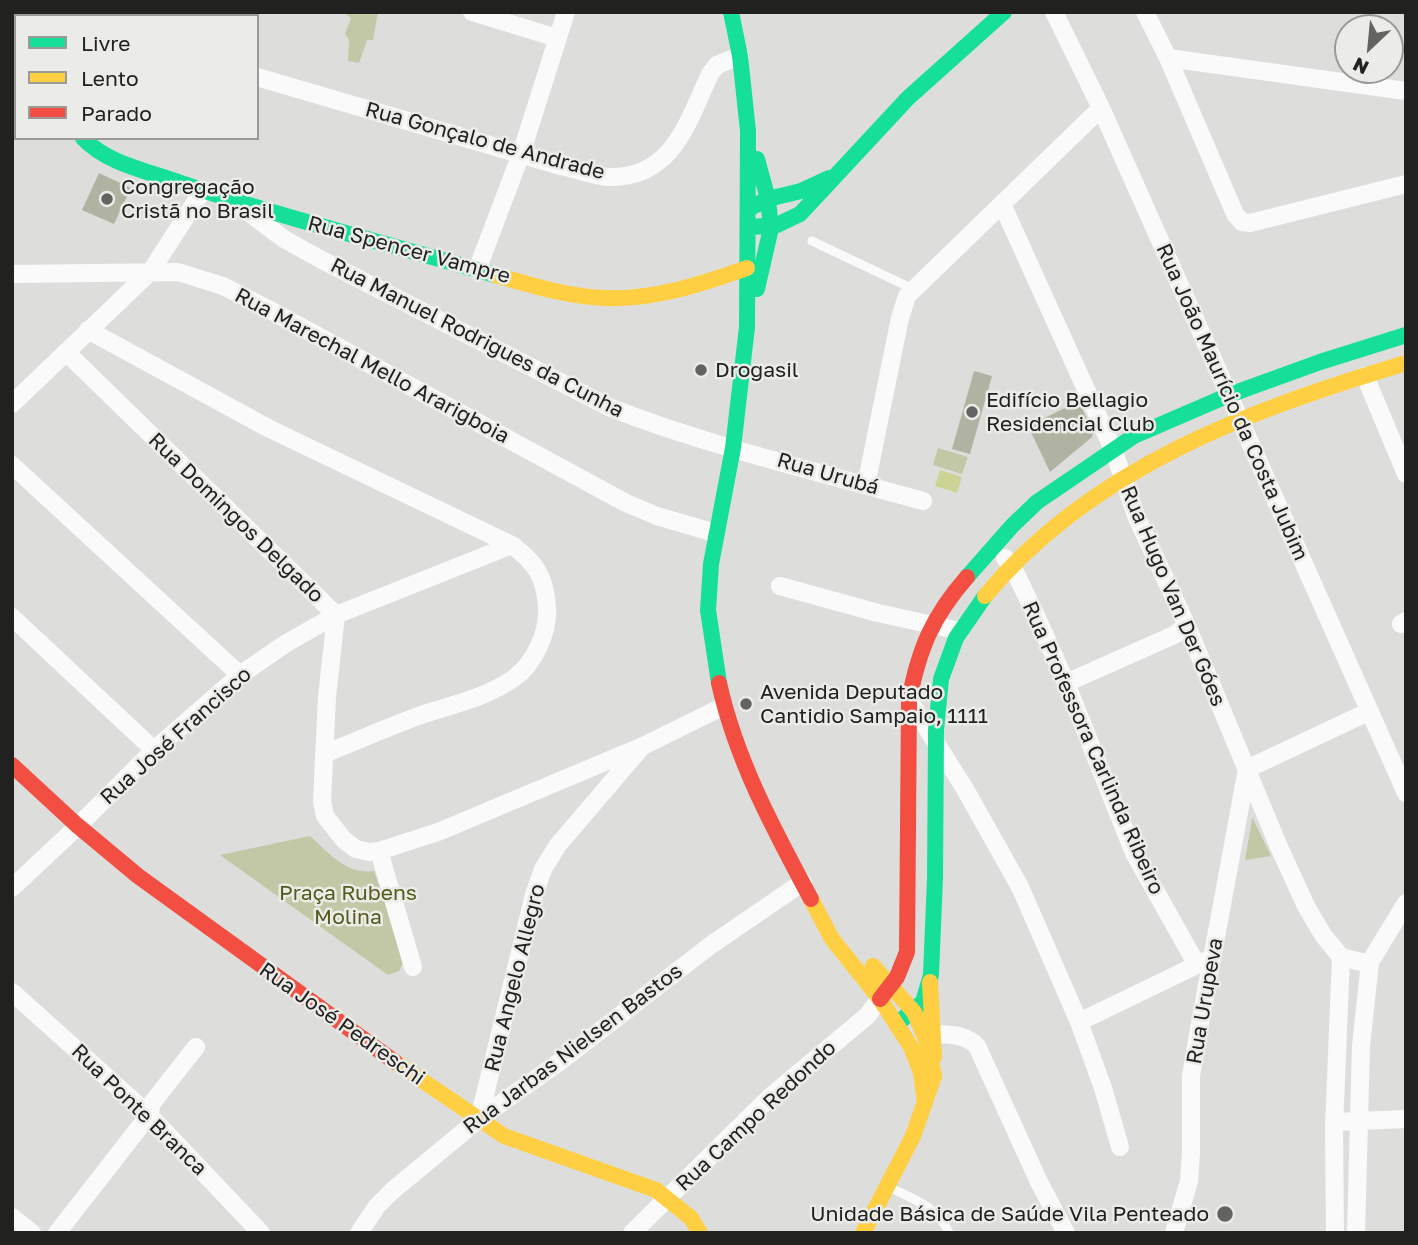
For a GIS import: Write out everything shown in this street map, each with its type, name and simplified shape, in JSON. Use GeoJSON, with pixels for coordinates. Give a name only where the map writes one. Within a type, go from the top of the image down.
{"type":"FeatureCollection","features":[{"type":"Feature","properties":{"kind":"main road"},"geometry":{"type":"LineString","coordinates":[[732,12],[748,131],[747,327],[733,448],[715,533],[708,610],[713,655],[724,706],[751,782],[832,939],[865,983],[914,1012],[926,1039],[934,1076]]}},
{"type":"Feature","properties":{"kind":"main road"},"geometry":{"type":"LineString","coordinates":[[747,219],[771,228],[800,214],[908,98],[977,33],[1004,12]]}},
{"type":"Feature","properties":{"kind":"main road"},"geometry":{"type":"LineString","coordinates":[[747,327],[771,228],[768,199],[748,131]]}},
{"type":"Feature","properties":{"kind":"main road","name":"Rua Spencer Vampre"},"geometry":{"type":"LineString","coordinates":[[85,140],[93,149],[112,158],[235,201],[563,292],[622,298],[671,290],[747,268]]}},
{"type":"Feature","properties":{"kind":"main road"},"geometry":{"type":"LineString","coordinates":[[747,219],[768,199],[801,191],[839,173]]}},
{"type":"Feature","properties":{"kind":"main road"},"geometry":{"type":"LineString","coordinates":[[886,993],[905,962],[907,951],[909,700],[917,659],[932,626],[954,592],[1037,502],[1113,449],[1155,426],[1229,395],[1406,335]]}},
{"type":"Feature","properties":{"kind":"main road"},"geometry":{"type":"LineString","coordinates":[[863,1233],[913,1136],[934,1076],[935,1034],[930,978],[935,908],[935,745],[944,665],[973,610],[1012,566],[1053,526],[1082,503],[1146,462],[1240,420],[1406,363]]}},
{"type":"Feature","properties":{"kind":"main road","name":"Rua José Pedreschi"},"geometry":{"type":"LineString","coordinates":[[12,765],[78,827],[138,876],[363,1040],[479,1119],[504,1136],[656,1190],[691,1218],[700,1233]]}},
{"type":"Feature","properties":{"kind":"main road"},"geometry":{"type":"LineString","coordinates":[[897,1023],[914,1012],[925,997],[930,978]]}},
{"type":"Feature","properties":{"kind":"main road"},"geometry":{"type":"LineString","coordinates":[[886,993],[897,1023],[916,1058],[925,1102]]}},
{"type":"Feature","properties":{"kind":"street"},"geometry":{"type":"LineString","coordinates":[[472,12],[557,38]]}},
{"type":"Feature","properties":{"kind":"street"},"geometry":{"type":"LineString","coordinates":[[477,270],[522,154],[566,12]]}},
{"type":"Feature","properties":{"kind":"street","name":"Rua João Maurício da Costa Jubim"},"geometry":{"type":"LineString","coordinates":[[1055,12],[1101,108],[1406,793]]}},
{"type":"Feature","properties":{"kind":"street"},"geometry":{"type":"LineString","coordinates":[[1145,12],[1168,58],[1235,214],[1242,222],[1250,223],[1406,184]]}},
{"type":"Feature","properties":{"kind":"street","name":"Rua Gonçalo de Andrade"},"geometry":{"type":"LineString","coordinates":[[259,78],[607,177],[633,175],[653,166],[667,154],[681,136],[709,74],[717,65],[740,56]]}},
{"type":"Feature","properties":{"kind":"street"},"geometry":{"type":"LineString","coordinates":[[1168,58],[1406,91]]}},
{"type":"Feature","properties":{"kind":"street"},"geometry":{"type":"LineString","coordinates":[[866,485],[902,306],[913,289],[1101,108]]}},
{"type":"Feature","properties":{"kind":"street"},"geometry":{"type":"LineString","coordinates":[[12,404],[151,271],[203,190]]}},
{"type":"Feature","properties":{"kind":"street","name":"Rua Manuel Rodrigues da Cunha"},"geometry":{"type":"LineString","coordinates":[[235,201],[284,239],[388,296],[572,390],[643,420],[733,448]]}},
{"type":"Feature","properties":{"kind":"street","name":"Rua Hugo Van Der Góes"},"geometry":{"type":"LineString","coordinates":[[1002,204],[1113,449],[1143,530],[1187,626],[1306,906],[1323,935],[1341,957]]}},
{"type":"Feature","properties":{"kind":"street","name":"Rua Marechal Mello Ararigboia"},"geometry":{"type":"LineString","coordinates":[[12,274],[178,272],[223,286],[626,503],[657,516],[715,533]]}},
{"type":"Feature","properties":{"kind":"street"},"geometry":{"type":"LineString","coordinates":[[88,330],[268,428],[512,545],[537,567],[546,595],[548,612],[545,629],[528,665],[514,678],[489,692],[421,715],[324,754]]}},
{"type":"Feature","properties":{"kind":"street","name":"Rua Domingos Delgado"},"geometry":{"type":"LineString","coordinates":[[66,352],[336,615],[327,697],[322,802],[326,816],[344,840],[356,849],[379,851]]}},
{"type":"Feature","properties":{"kind":"street"},"geometry":{"type":"LineString","coordinates":[[1365,376],[1406,474]]}},
{"type":"Feature","properties":{"kind":"street","name":"Rua Urubá"},"geometry":{"type":"LineString","coordinates":[[733,448],[923,500]]}},
{"type":"Feature","properties":{"kind":"street"},"geometry":{"type":"LineString","coordinates":[[12,465],[240,675]]}},
{"type":"Feature","properties":{"kind":"street","name":"Rua José Francisco"},"geometry":{"type":"LineString","coordinates":[[12,888],[78,827],[154,750],[240,675],[285,643],[336,615],[512,545]]}},
{"type":"Feature","properties":{"kind":"street","name":"Rua Professora Carlinda Ribeiro"},"geometry":{"type":"LineString","coordinates":[[995,545],[1012,566],[1066,683],[1134,853],[1205,961]]}},
{"type":"Feature","properties":{"kind":"street"},"geometry":{"type":"LineString","coordinates":[[779,586],[960,631]]}},
{"type":"Feature","properties":{"kind":"street"},"geometry":{"type":"LineString","coordinates":[[12,617],[154,750]]}},
{"type":"Feature","properties":{"kind":"street"},"geometry":{"type":"LineString","coordinates":[[1066,683],[1174,635],[1187,626]]}},
{"type":"Feature","properties":{"kind":"street"},"geometry":{"type":"LineString","coordinates":[[909,700],[1005,858],[1079,1022],[1104,1088],[1120,1147]]}},
{"type":"Feature","properties":{"kind":"street"},"geometry":{"type":"LineString","coordinates":[[412,967],[379,851],[438,832],[643,746],[724,706]]}},
{"type":"Feature","properties":{"kind":"street"},"geometry":{"type":"LineString","coordinates":[[1247,769],[1370,711]]}},
{"type":"Feature","properties":{"kind":"street","name":"Rua Angelo Allegro"},"geometry":{"type":"LineString","coordinates":[[479,1119],[534,895],[543,869],[558,845],[643,746]]}},
{"type":"Feature","properties":{"kind":"street","name":"Rua Urupeva"},"geometry":{"type":"LineString","coordinates":[[1174,1233],[1189,1181],[1191,1076],[1205,961],[1247,769]]}},
{"type":"Feature","properties":{"kind":"street","name":"Rua Jarbas Nielsen Bastos"},"geometry":{"type":"LineString","coordinates":[[359,1233],[377,1206],[392,1191],[479,1119],[562,1060],[711,945],[805,885]]}},
{"type":"Feature","properties":{"kind":"street"},"geometry":{"type":"LineString","coordinates":[[1356,1233],[1361,1046],[1370,961],[1406,903]]}},
{"type":"Feature","properties":{"kind":"street"},"geometry":{"type":"LineString","coordinates":[[1335,1233],[1334,1122],[1341,957],[1370,961]]}},
{"type":"Feature","properties":{"kind":"street"},"geometry":{"type":"LineString","coordinates":[[1079,1022],[1205,961]]}},
{"type":"Feature","properties":{"kind":"street","name":"Rua Ponte Branca"},"geometry":{"type":"LineString","coordinates":[[12,992],[149,1115],[261,1233]]}},
{"type":"Feature","properties":{"kind":"street","name":"Rua Campo Redondo"},"geometry":{"type":"LineString","coordinates":[[632,1233],[770,1097],[867,1016],[886,993]]}},
{"type":"Feature","properties":{"kind":"street"},"geometry":{"type":"LineString","coordinates":[[935,1034],[962,1036],[971,1039],[977,1046],[1039,1182],[1066,1233]]}},
{"type":"Feature","properties":{"kind":"street"},"geometry":{"type":"LineString","coordinates":[[57,1233],[149,1115],[152,1103],[196,1047]]}},
{"type":"Feature","properties":{"kind":"street"},"geometry":{"type":"LineString","coordinates":[[1334,1122],[1406,1119]]}},
{"type":"Feature","properties":{"kind":"street"},"geometry":{"type":"LineString","coordinates":[[12,1216],[32,1233]]}},
{"type":"Feature","properties":{"kind":"lane"},"geometry":{"type":"LineString","coordinates":[[812,241],[913,289]]}},
{"type":"Feature","properties":{"kind":"lane"},"geometry":{"type":"LineString","coordinates":[[887,1186],[933,1210],[949,1233]]}},
{"type":"Feature","properties":{"kind":"green space"},"geometry":{"type":"Polygon","coordinates":[[[343,12],[378,12],[373,40],[367,40],[359,63],[348,61],[349,40],[345,34],[351,18],[343,12]]]}},
{"type":"Feature","properties":{"kind":"green space"},"geometry":{"type":"Polygon","coordinates":[[[938,448],[968,457],[962,474],[933,465],[938,448]]]}},
{"type":"Feature","properties":{"kind":"green space"},"geometry":{"type":"Polygon","coordinates":[[[1252,817],[1271,856],[1245,860],[1252,820],[1252,817]]]}},
{"type":"Feature","properties":{"kind":"green space","name":"Praça Rubens Molina"},"geometry":{"type":"Polygon","coordinates":[[[310,836],[346,866],[355,870],[374,871],[405,959],[399,971],[388,975],[220,855],[310,836]]]}},
{"type":"Feature","properties":{"kind":"shaded area"},"geometry":{"type":"Polygon","coordinates":[[[940,470],[962,477],[957,493],[935,486],[940,470]]]}},
{"type":"Feature","properties":{"kind":"building","name":"Congregação Cristã no Brasil"},"geometry":{"type":"Polygon","coordinates":[[[99,173],[131,188],[114,224],[82,210],[99,173]]]}},
{"type":"Feature","properties":{"kind":"building","name":"Edifício Bellagio Residencial Club"},"geometry":{"type":"Polygon","coordinates":[[[974,371],[992,376],[970,454],[952,449],[974,371]]]}},
{"type":"Feature","properties":{"kind":"building"},"geometry":{"type":"Polygon","coordinates":[[[1079,401],[1093,433],[1092,437],[1050,472],[1028,426],[1079,401]]]}},
{"type":"Feature","properties":{"kind":"traffic: fast"},"geometry":{"type":"LineString","coordinates":[[719,683],[708,610],[711,564],[733,448],[747,327],[748,131],[740,56],[731,12]]}},
{"type":"Feature","properties":{"kind":"traffic: fast"},"geometry":{"type":"LineString","coordinates":[[752,227],[777,225],[800,214],[908,98],[1004,12]]}},
{"type":"Feature","properties":{"kind":"traffic: fast"},"geometry":{"type":"LineString","coordinates":[[85,140],[103,154],[140,170],[257,207],[495,275]]}},
{"type":"Feature","properties":{"kind":"traffic: fast"},"geometry":{"type":"LineString","coordinates":[[757,159],[768,199],[771,228],[757,289]]}},
{"type":"Feature","properties":{"kind":"traffic: fast"},"geometry":{"type":"LineString","coordinates":[[752,207],[768,199],[801,191],[829,178]]}},
{"type":"Feature","properties":{"kind":"traffic: fast"},"geometry":{"type":"LineString","coordinates":[[967,577],[1037,502],[1134,436],[1229,395],[1406,335]]}},
{"type":"Feature","properties":{"kind":"traffic: fast"},"geometry":{"type":"LineString","coordinates":[[898,1023],[923,1002],[931,975],[936,730],[941,679],[956,638],[985,596]]}},
{"type":"Feature","properties":{"kind":"traffic: slow"},"geometry":{"type":"LineString","coordinates":[[495,275],[564,293],[624,298],[678,290],[747,268]]}},
{"type":"Feature","properties":{"kind":"traffic: slow"},"geometry":{"type":"LineString","coordinates":[[985,596],[1027,551],[1074,512],[1124,478],[1232,423],[1289,401],[1406,363]]}},
{"type":"Feature","properties":{"kind":"traffic: slow"},"geometry":{"type":"LineString","coordinates":[[811,899],[832,939],[880,999],[911,1047],[921,1073],[925,1103]]}},
{"type":"Feature","properties":{"kind":"traffic: slow"},"geometry":{"type":"LineString","coordinates":[[863,1233],[913,1136],[934,1076],[926,1039],[914,1012],[873,966]]}},
{"type":"Feature","properties":{"kind":"traffic: slow"},"geometry":{"type":"LineString","coordinates":[[930,982],[934,1057]]}},
{"type":"Feature","properties":{"kind":"traffic: slow"},"geometry":{"type":"LineString","coordinates":[[395,1062],[504,1136],[656,1190],[691,1218],[700,1233]]}},
{"type":"Feature","properties":{"kind":"traffic: jam"},"geometry":{"type":"LineString","coordinates":[[880,999],[897,977],[907,952],[909,700],[917,665],[929,634],[945,606],[967,577]]}},
{"type":"Feature","properties":{"kind":"traffic: jam"},"geometry":{"type":"LineString","coordinates":[[719,683],[726,712],[746,767],[770,821],[811,899]]}},
{"type":"Feature","properties":{"kind":"traffic: jam"},"geometry":{"type":"LineString","coordinates":[[12,765],[78,826],[138,876],[395,1062]]}},
{"type":"Feature","properties":{"kind":"place","name":"Congregação Cristã no Brasil"},"geometry":{"type":"Point","coordinates":[107,199]}},
{"type":"Feature","properties":{"kind":"place","name":"Drogasil"},"geometry":{"type":"Point","coordinates":[701,370]}},
{"type":"Feature","properties":{"kind":"place","name":"Edifício Bellagio Residencial Club"},"geometry":{"type":"Point","coordinates":[972,412]}},
{"type":"Feature","properties":{"kind":"place","name":"Avenida Deputado Cantidio Sampaio, 1111"},"geometry":{"type":"Point","coordinates":[746,704]}},
{"type":"Feature","properties":{"kind":"place","name":"Unidade Básica de Saúde Vila Penteado"},"geometry":{"type":"Point","coordinates":[1225,1214]}}]}
